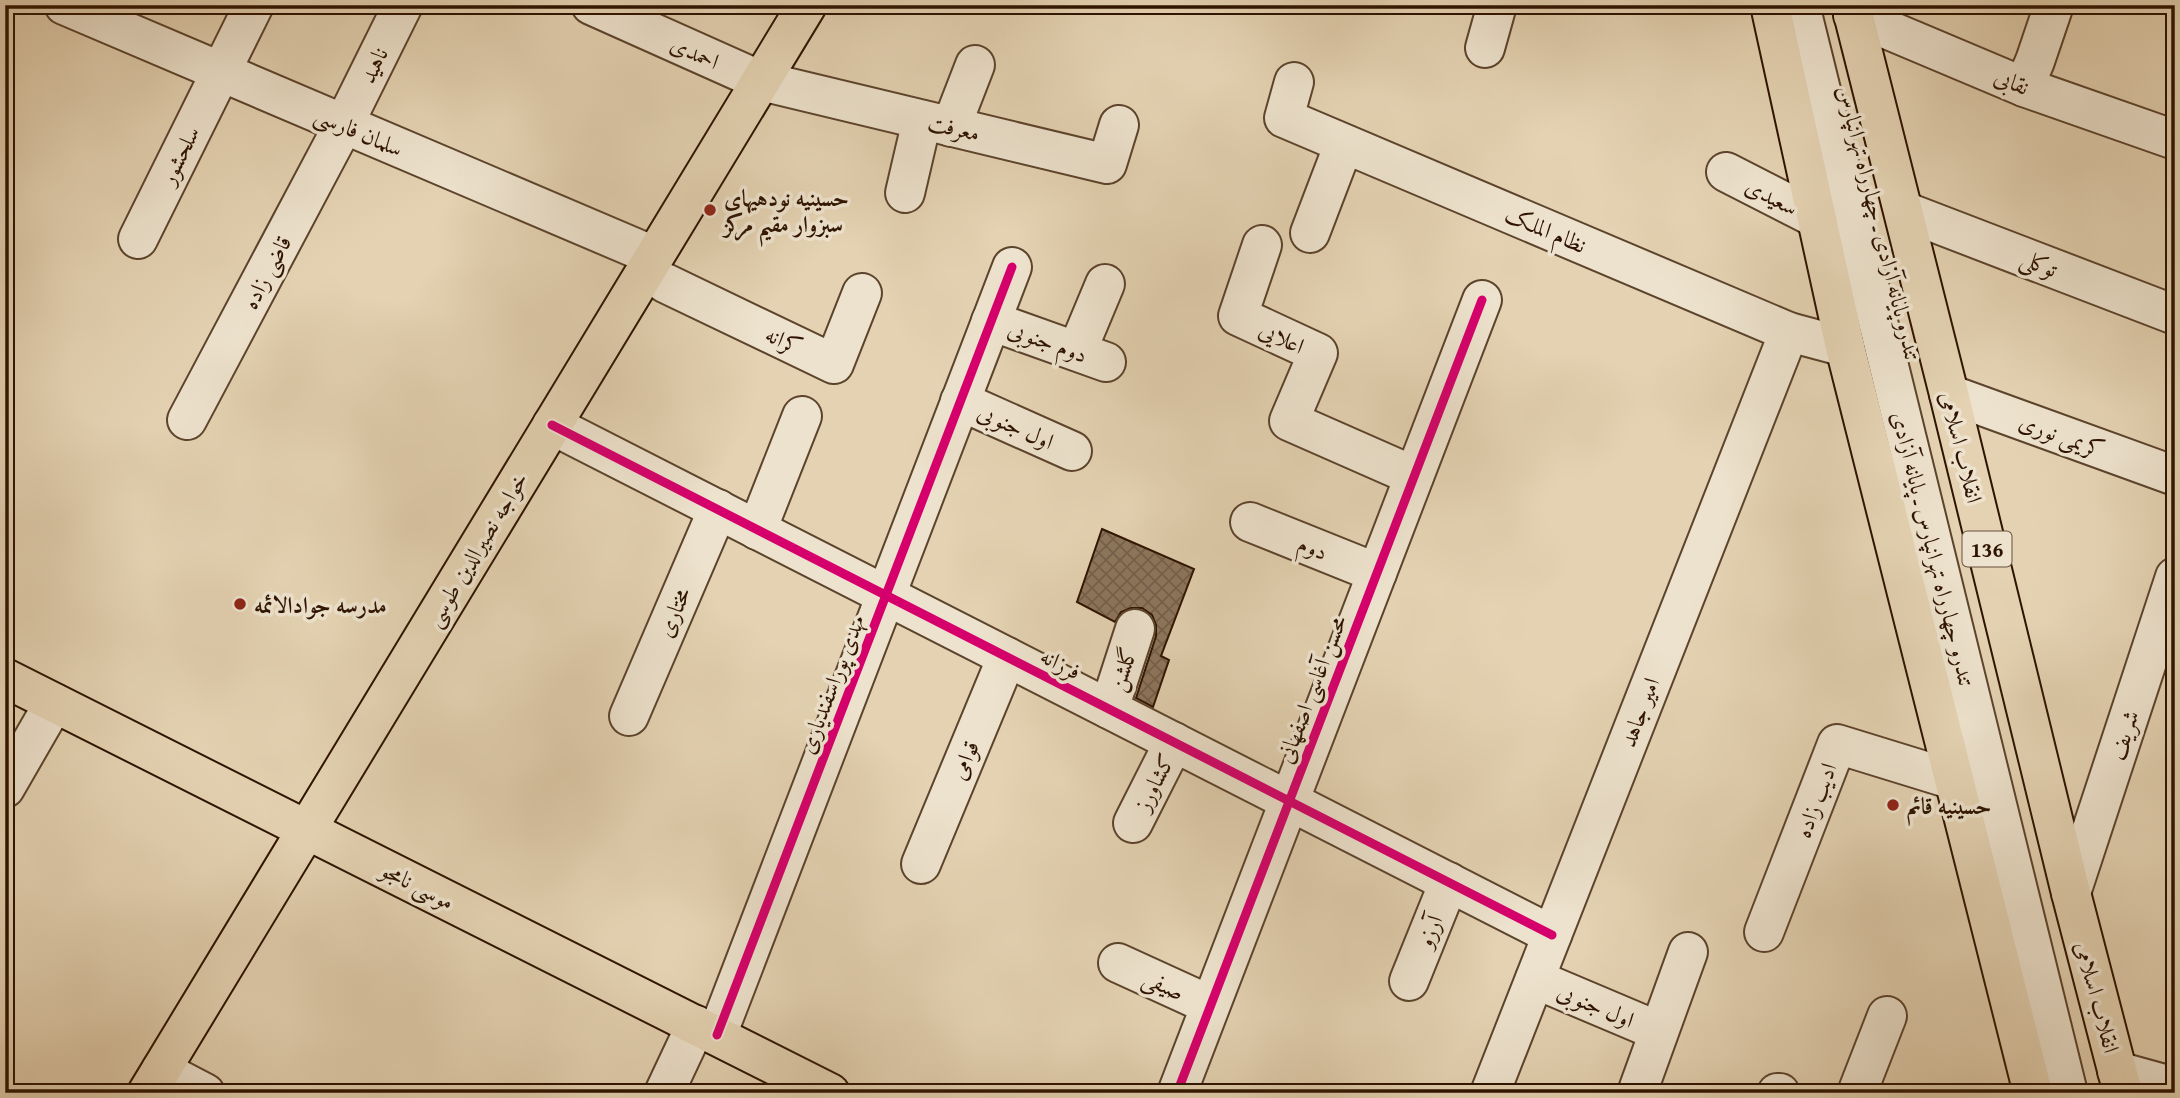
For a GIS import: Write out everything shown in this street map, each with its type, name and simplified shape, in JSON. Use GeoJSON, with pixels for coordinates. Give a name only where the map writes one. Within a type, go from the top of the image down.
{"type":"FeatureCollection","features":[{"type":"Feature","properties":{"kind":"main road","name":"خواجه نصیرالدین طوسی"},"geometry":{"type":"LineString","coordinates":[[154,1081],[552,425],[660,269],[761,81],[807,5]]}},
{"type":"Feature","properties":{"kind":"main road"},"geometry":{"type":"LineString","coordinates":[[1770,5],[1845,347],[2034,1093]]}},
{"type":"Feature","properties":{"kind":"main road","name":"انقلاب اسلامی"},"geometry":{"type":"LineString","coordinates":[[1844,9],[1904,211],[2071,893],[2111,1086]]}},
{"type":"Feature","properties":{"kind":"main road","name":"موسی نامجو"},"geometry":{"type":"LineString","coordinates":[[5,678],[830,1093]]}},
{"type":"Feature","properties":{"kind":"street","name":"سلمان فارسی"},"geometry":{"type":"LineString","coordinates":[[64,5],[141,20],[220,72],[344,124],[660,269]]}},
{"type":"Feature","properties":{"kind":"street","name":"سلحشور"},"geometry":{"type":"LineString","coordinates":[[138,239],[254,5]]}},
{"type":"Feature","properties":{"kind":"street","name":"ناهید"},"geometry":{"type":"LineString","coordinates":[[344,124],[403,5]]}},
{"type":"Feature","properties":{"kind":"street","name":"احمدی"},"geometry":{"type":"LineString","coordinates":[[591,5],[761,81]]}},
{"type":"Feature","properties":{"kind":"street"},"geometry":{"type":"LineString","coordinates":[[1485,48],[1497,5]]}},
{"type":"Feature","properties":{"kind":"street","name":"تندرو چهارراه تهرانپارس ـ پایانه آزادی"},"geometry":{"type":"LineString","coordinates":[[1800,5],[2068,1093]]}},
{"type":"Feature","properties":{"kind":"street"},"geometry":{"type":"LineString","coordinates":[[2024,87],[2054,5]]}},
{"type":"Feature","properties":{"kind":"street","name":"نقابی"},"geometry":{"type":"LineString","coordinates":[[1844,9],[2024,87],[2175,140]]}},
{"type":"Feature","properties":{"kind":"street","name":"تندرو پایانه آزادی ـ چهارراه تهرانپارس"},"geometry":{"type":"LineString","coordinates":[[1844,9],[2111,1086]]}},
{"type":"Feature","properties":{"kind":"street"},"geometry":{"type":"LineString","coordinates":[[905,192],[936,123],[975,65]]}},
{"type":"Feature","properties":{"kind":"street","name":"معرفت"},"geometry":{"type":"LineString","coordinates":[[761,81],[1107,164],[1119,125]]}},
{"type":"Feature","properties":{"kind":"street","name":"نظام الملک"},"geometry":{"type":"LineString","coordinates":[[1294,82],[1284,118],[1789,332],[1845,347]]}},
{"type":"Feature","properties":{"kind":"street","name":"قاضی زاده"},"geometry":{"type":"LineString","coordinates":[[187,420],[344,124]]}},
{"type":"Feature","properties":{"kind":"street"},"geometry":{"type":"LineString","coordinates":[[1310,233],[1344,144]]}},
{"type":"Feature","properties":{"kind":"street","name":"سعیدی"},"geometry":{"type":"LineString","coordinates":[[1726,172],[1818,219]]}},
{"type":"Feature","properties":{"kind":"street","name":"توکلی"},"geometry":{"type":"LineString","coordinates":[[1904,211],[2175,315]]}},
{"type":"Feature","properties":{"kind":"street","name":"اعلایی"},"geometry":{"type":"LineString","coordinates":[[1262,245],[1238,316],[1318,353],[1289,421],[1414,476]]}},
{"type":"Feature","properties":{"kind":"street","name":"مهدی پوراسفندیاری"},"geometry":{"type":"LineString","coordinates":[[664,1093],[706,1030],[886,595],[1012,267]]}},
{"type":"Feature","properties":{"kind":"street","name":"کرانه"},"geometry":{"type":"LineString","coordinates":[[660,269],[834,364],[862,293]]}},
{"type":"Feature","properties":{"kind":"street","name":"دوم جنوبی"},"geometry":{"type":"LineString","coordinates":[[991,321],[1091,356],[1105,284]]}},
{"type":"Feature","properties":{"kind":"street","name":"محسن آغاسی اصفهانی"},"geometry":{"type":"LineString","coordinates":[[1177,1093],[1482,300]]}},
{"type":"Feature","properties":{"kind":"street","name":"امیر جاهد"},"geometry":{"type":"LineString","coordinates":[[1490,1093],[1789,332]]}},
{"type":"Feature","properties":{"kind":"street","name":"کریمی نوری"},"geometry":{"type":"LineString","coordinates":[[1949,394],[2175,476]]}},
{"type":"Feature","properties":{"kind":"street","name":"اول جنوبی"},"geometry":{"type":"LineString","coordinates":[[960,401],[1072,451]]}},
{"type":"Feature","properties":{"kind":"street"},"geometry":{"type":"LineString","coordinates":[[757,530],[802,416]]}},
{"type":"Feature","properties":{"kind":"street","name":"فرزانه"},"geometry":{"type":"LineString","coordinates":[[552,425],[1552,935]]}},
{"type":"Feature","properties":{"kind":"street","name":"مختاری"},"geometry":{"type":"LineString","coordinates":[[629,716],[718,509]]}},
{"type":"Feature","properties":{"kind":"street","name":"دوم"},"geometry":{"type":"LineString","coordinates":[[1250,522],[1377,573]]}},
{"type":"Feature","properties":{"kind":"street","name":"شریف"},"geometry":{"type":"LineString","coordinates":[[2071,893],[2175,577]]}},
{"type":"Feature","properties":{"kind":"street","name":"گلشن"},"geometry":{"type":"LineString","coordinates":[[1109,709],[1135,629]]}},
{"type":"Feature","properties":{"kind":"street","name":"قوامی"},"geometry":{"type":"LineString","coordinates":[[921,864],[1007,657]]}},
{"type":"Feature","properties":{"kind":"street"},"geometry":{"type":"LineString","coordinates":[[5,788],[54,703]]}},
{"type":"Feature","properties":{"kind":"street","name":"کشاورز"},"geometry":{"type":"LineString","coordinates":[[1133,823],[1174,742]]}},
{"type":"Feature","properties":{"kind":"street","name":"ادیب زاده"},"geometry":{"type":"LineString","coordinates":[[1764,932],[1837,744],[1954,780]]}},
{"type":"Feature","properties":{"kind":"street","name":"آرزو"},"geometry":{"type":"LineString","coordinates":[[1409,981],[1449,882]]}},
{"type":"Feature","properties":{"kind":"street","name":"اول جنوبی"},"geometry":{"type":"LineString","coordinates":[[1637,1093],[1688,952]]}},
{"type":"Feature","properties":{"kind":"street","name":"صیفی"},"geometry":{"type":"LineString","coordinates":[[1118,963],[1210,1005]]}},
{"type":"Feature","properties":{"kind":"street","name":"اول جنوبی"},"geometry":{"type":"LineString","coordinates":[[1535,979],[1658,1031]]}},
{"type":"Feature","properties":{"kind":"street"},"geometry":{"type":"LineString","coordinates":[[1857,1093],[1887,1016]]}},
{"type":"Feature","properties":{"kind":"street"},"geometry":{"type":"LineString","coordinates":[[154,1081],[205,1093]]}},
{"type":"Feature","properties":{"kind":"street"},"geometry":{"type":"LineString","coordinates":[[2111,1086],[2175,1087]]}},
{"type":"Feature","properties":{"kind":"building"},"geometry":{"type":"Polygon","coordinates":[[[1102,529],[1194,569],[1161,656],[1169,660],[1153,707],[1136,698],[1156,636],[1152,615],[1142,608],[1131,608],[1121,612],[1115,622],[1077,602],[1102,529]]]}},
{"type":"Feature","properties":{"kind":"cycle path"},"geometry":{"type":"LineString","coordinates":[[717,1035],[1012,267]]}},
{"type":"Feature","properties":{"kind":"cycle path"},"geometry":{"type":"LineString","coordinates":[[1177,1093],[1482,300]]}},
{"type":"Feature","properties":{"kind":"cycle path"},"geometry":{"type":"LineString","coordinates":[[552,425],[1552,935]]}},
{"type":"Feature","properties":{"kind":"place","name":"حسینیه نودهیهای سبزوار مقیم مرکز"},"geometry":{"type":"Point","coordinates":[710,210]}},
{"type":"Feature","properties":{"kind":"place","name":"مدرسه جوادالائمه"},"geometry":{"type":"Point","coordinates":[240,604]}},
{"type":"Feature","properties":{"kind":"place","name":"حسینیه قائم"},"geometry":{"type":"Point","coordinates":[1893,805]}}]}
